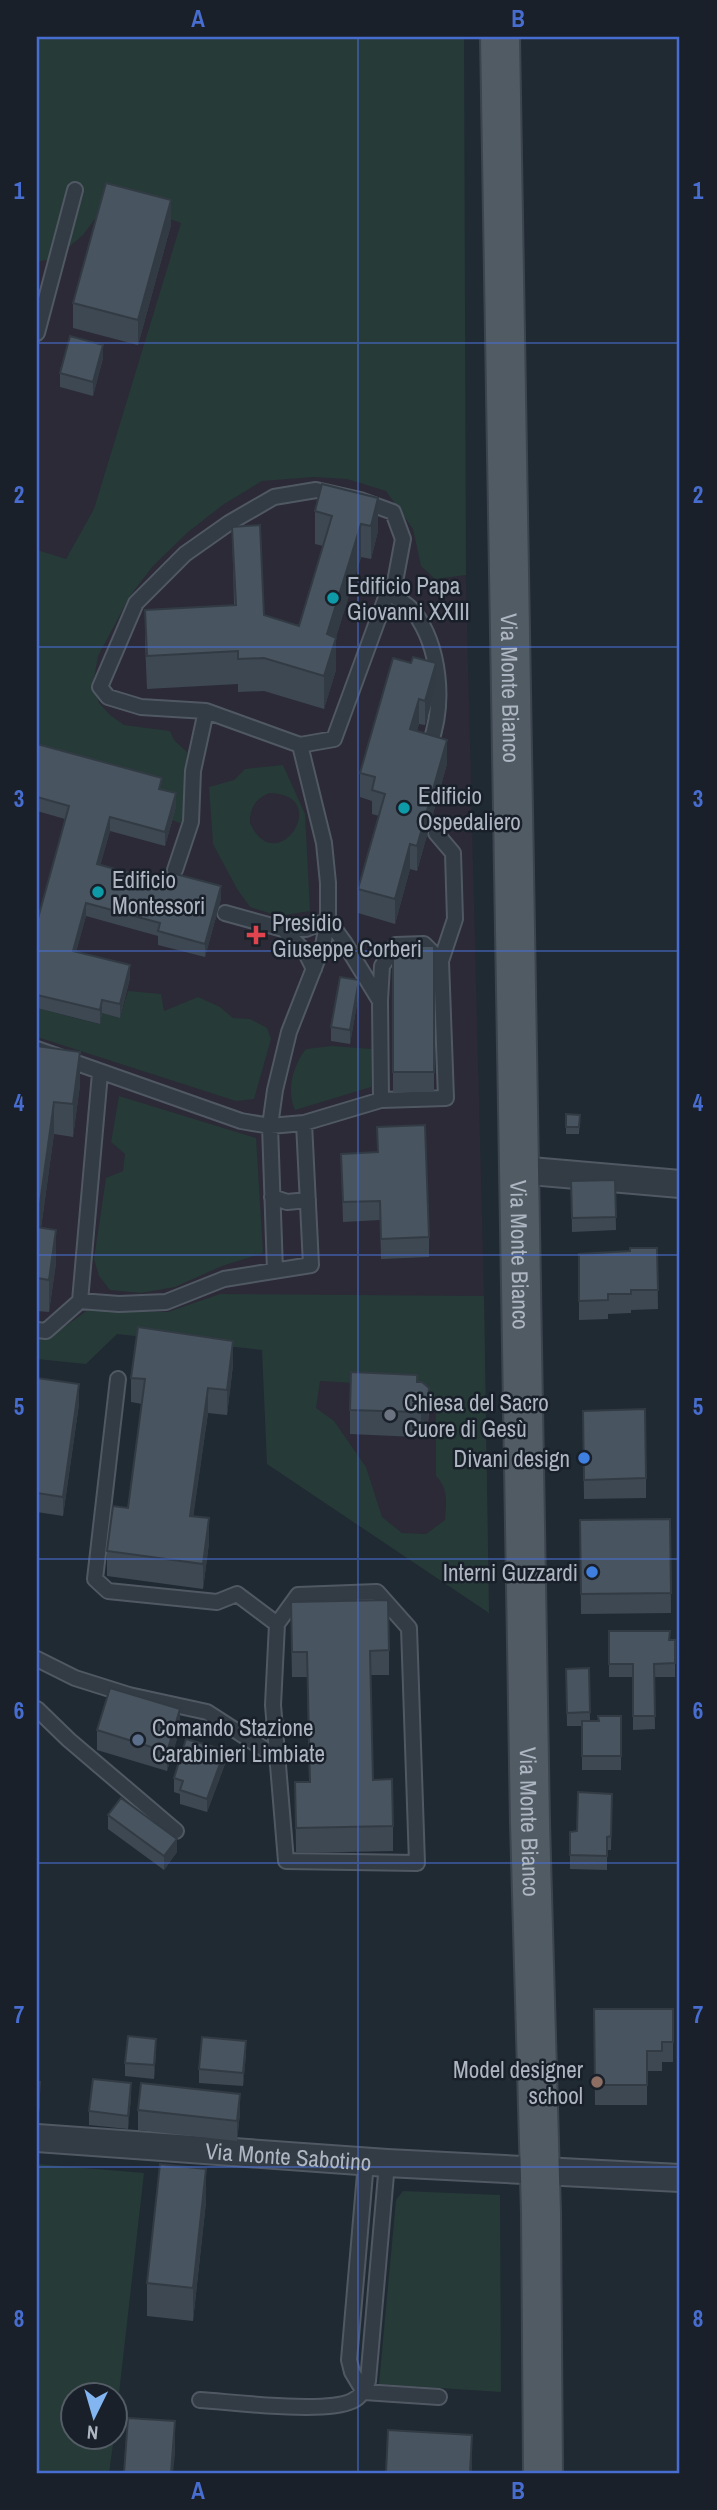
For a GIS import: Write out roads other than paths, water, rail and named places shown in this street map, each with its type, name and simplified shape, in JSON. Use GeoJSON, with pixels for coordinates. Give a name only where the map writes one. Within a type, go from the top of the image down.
{"type":"FeatureCollection","features":[{"type":"Feature","properties":{"kind":"main road","name":"Via Monte Bianco"},"geometry":{"type":"LineString","coordinates":[[500,37],[530,1823],[540,2170],[543,2473]]}},
{"type":"Feature","properties":{"kind":"street"},"geometry":{"type":"LineString","coordinates":[[519,1170],[680,1184]]}},
{"type":"Feature","properties":{"kind":"street","name":"Via Monte Sabotino"},"geometry":{"type":"LineString","coordinates":[[37,2138],[377,2163],[680,2178]]}},
{"type":"Feature","properties":{"kind":"lane"},"geometry":{"type":"LineString","coordinates":[[37,333],[75,190]]}},
{"type":"Feature","properties":{"kind":"lane"},"geometry":{"type":"LineString","coordinates":[[316,490],[360,500],[393,512],[404,539],[395,582],[388,592],[334,739],[300,744],[206,711],[141,707],[108,697],[100,687],[135,603],[185,554],[229,523],[274,497],[316,490]]}},
{"type":"Feature","properties":{"kind":"lane"},"geometry":{"type":"LineString","coordinates":[[388,592],[412,610],[428,635],[438,680],[436,727],[430,744]]}},
{"type":"Feature","properties":{"kind":"lane"},"geometry":{"type":"LineString","coordinates":[[175,870],[191,822],[193,771],[206,711]]}},
{"type":"Feature","properties":{"kind":"lane"},"geometry":{"type":"LineString","coordinates":[[275,1271],[270,1126],[275,1090],[289,1032],[323,945],[328,920],[324,844],[300,744]]}},
{"type":"Feature","properties":{"kind":"lane"},"geometry":{"type":"LineString","coordinates":[[37,1049],[241,1121],[270,1126],[304,1123],[381,1100],[446,1098],[441,961],[456,919],[454,866],[453,853],[436,833]]}},
{"type":"Feature","properties":{"kind":"lane"},"geometry":{"type":"LineString","coordinates":[[225,913],[283,929],[306,929],[328,920]]}},
{"type":"Feature","properties":{"kind":"lane"},"geometry":{"type":"LineString","coordinates":[[328,920],[380,1001]]}},
{"type":"Feature","properties":{"kind":"lane"},"geometry":{"type":"LineString","coordinates":[[283,929],[306,953],[314,969]]}},
{"type":"Feature","properties":{"kind":"lane"},"geometry":{"type":"LineString","coordinates":[[381,1100],[382,966],[397,945],[424,944],[441,961]]}},
{"type":"Feature","properties":{"kind":"lane"},"geometry":{"type":"LineString","coordinates":[[37,1330],[46,1331],[80,1301],[100,1073]]}},
{"type":"Feature","properties":{"kind":"lane"},"geometry":{"type":"LineString","coordinates":[[80,1301],[119,1304],[166,1302],[224,1279],[312,1265],[304,1123]]}},
{"type":"Feature","properties":{"kind":"lane"},"geometry":{"type":"LineString","coordinates":[[272,1197],[287,1202],[308,1200]]}},
{"type":"Feature","properties":{"kind":"lane"},"geometry":{"type":"LineString","coordinates":[[118,1379],[95,1579],[107,1591],[217,1602],[237,1594],[277,1624]]}},
{"type":"Feature","properties":{"kind":"lane"},"geometry":{"type":"LineString","coordinates":[[377,1592],[409,1628],[416,1863],[286,1861],[278,1758],[273,1706],[277,1624],[298,1595],[377,1592]]}},
{"type":"Feature","properties":{"kind":"lane"},"geometry":{"type":"LineString","coordinates":[[37,1659],[75,1678],[128,1695],[206,1712],[278,1758]]}},
{"type":"Feature","properties":{"kind":"lane"},"geometry":{"type":"LineString","coordinates":[[37,1709],[69,1740],[176,1831]]}},
{"type":"Feature","properties":{"kind":"lane"},"geometry":{"type":"LineString","coordinates":[[364,2392],[352,2372],[349,2360],[377,2163]]}},
{"type":"Feature","properties":{"kind":"lane"},"geometry":{"type":"LineString","coordinates":[[200,2400],[324,2408],[353,2401],[364,2392],[368,2381],[377,2163]]}},
{"type":"Feature","properties":{"kind":"lane"},"geometry":{"type":"LineString","coordinates":[[364,2392],[439,2397]]}},
{"type":"Feature","properties":{"kind":"place","name":"Edificio Papa Giovanni XXIII"},"geometry":{"type":"Point","coordinates":[333,598]}},
{"type":"Feature","properties":{"kind":"place","name":"Edificio Ospedaliero"},"geometry":{"type":"Point","coordinates":[404,808]}},
{"type":"Feature","properties":{"kind":"place","name":"Edificio Montessori"},"geometry":{"type":"Point","coordinates":[98,892]}},
{"type":"Feature","properties":{"kind":"place","name":"Presidio Giuseppe Corberi"},"geometry":{"type":"Point","coordinates":[256,935]}},
{"type":"Feature","properties":{"kind":"place","name":"Chiesa del Sacro Cuore di Gesù"},"geometry":{"type":"Point","coordinates":[390,1415]}},
{"type":"Feature","properties":{"kind":"place","name":"Divani design"},"geometry":{"type":"Point","coordinates":[584,1458]}},
{"type":"Feature","properties":{"kind":"place","name":"Interni Guzzardi"},"geometry":{"type":"Point","coordinates":[592,1572]}},
{"type":"Feature","properties":{"kind":"place","name":"Comando Stazione Carabinieri Limbiate"},"geometry":{"type":"Point","coordinates":[138,1740]}},
{"type":"Feature","properties":{"kind":"place","name":"Model designer school"},"geometry":{"type":"Point","coordinates":[597,2082]}}]}
